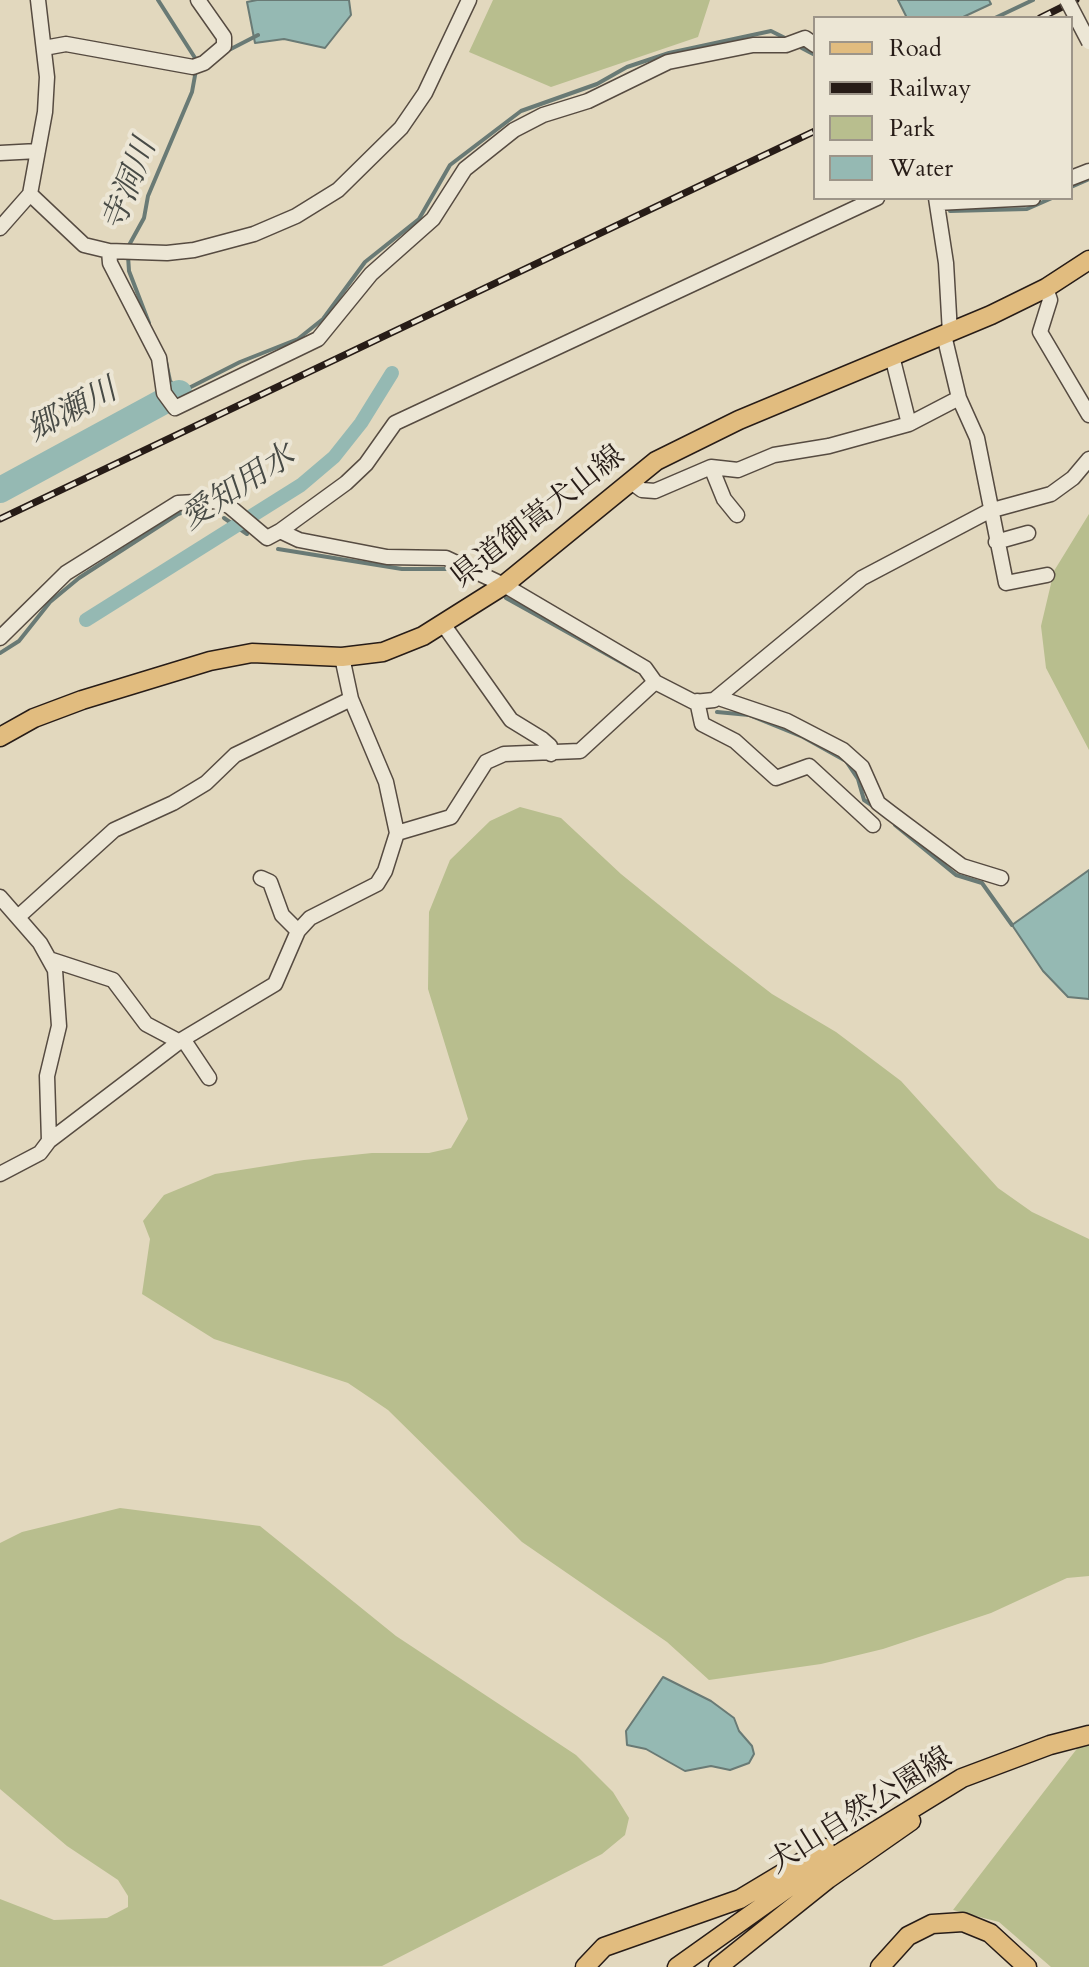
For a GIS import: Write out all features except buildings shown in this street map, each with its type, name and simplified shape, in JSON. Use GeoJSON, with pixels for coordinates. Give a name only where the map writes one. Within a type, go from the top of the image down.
{"type":"FeatureCollection","features":[{"type":"Feature","properties":{"kind":"main road","name":"県道御嵩犬山線"},"geometry":{"type":"LineString","coordinates":[[0,737],[34,718],[82,700],[210,661],[252,653],[342,657],[383,652],[443,624],[504,585],[656,461],[694,440],[947,334],[1046,288],[1089,260]]}},
{"type":"Feature","properties":{"kind":"main road","name":"犬山自然公園線"},"geometry":{"type":"LineString","coordinates":[[677,1967],[832,1858],[962,1778],[1089,1735]]}},
{"type":"Feature","properties":{"kind":"main road"},"geometry":{"type":"LineString","coordinates":[[585,1967],[604,1947],[740,1899],[870,1819],[922,1792],[962,1778]]}},
{"type":"Feature","properties":{"kind":"main road"},"geometry":{"type":"LineString","coordinates":[[718,1967],[962,1778]]}},
{"type":"Feature","properties":{"kind":"main road"},"geometry":{"type":"LineString","coordinates":[[880,1967],[908,1936],[932,1924],[963,1922],[990,1933],[1025,1967]]}},
{"type":"Feature","properties":{"kind":"main road"},"geometry":{"type":"LineString","coordinates":[[1013,1958],[1034,1967]]}},
{"type":"Feature","properties":{"kind":"street"},"geometry":{"type":"LineString","coordinates":[[0,228],[30,194],[45,112],[44,48],[38,0]]}},
{"type":"Feature","properties":{"kind":"street"},"geometry":{"type":"LineString","coordinates":[[44,48],[66,44],[198,65],[224,46],[224,37],[198,0]]}},
{"type":"Feature","properties":{"kind":"street"},"geometry":{"type":"LineString","coordinates":[[30,194],[84,245],[114,251],[194,250],[254,234],[296,216],[338,190],[401,128],[425,93],[469,0]]}},
{"type":"Feature","properties":{"kind":"street"},"geometry":{"type":"LineString","coordinates":[[1067,0],[1089,42]]}},
{"type":"Feature","properties":{"kind":"street"},"geometry":{"type":"LineString","coordinates":[[114,251],[110,263],[159,358],[164,393],[175,408],[318,339],[371,274],[433,219],[465,169],[514,130],[543,115],[588,101],[668,62],[753,45],[810,41]]}},
{"type":"Feature","properties":{"kind":"street"},"geometry":{"type":"LineString","coordinates":[[0,153],[38,151]]}},
{"type":"Feature","properties":{"kind":"street"},"geometry":{"type":"LineString","coordinates":[[0,638],[66,573],[178,503],[214,501],[229,506],[267,538],[346,483],[366,464],[395,423],[873,200]]}},
{"type":"Feature","properties":{"kind":"street"},"geometry":{"type":"LineString","coordinates":[[936,200],[947,334],[959,398],[977,438],[989,511],[1006,583],[1047,575]]}},
{"type":"Feature","properties":{"kind":"street"},"geometry":{"type":"LineString","coordinates":[[1046,288],[1050,300],[1040,332],[1089,415]]}},
{"type":"Feature","properties":{"kind":"street"},"geometry":{"type":"LineString","coordinates":[[892,356],[909,424]]}},
{"type":"Feature","properties":{"kind":"street"},"geometry":{"type":"LineString","coordinates":[[631,482],[642,490],[655,491],[711,467],[738,470],[774,455],[829,446],[909,424],[959,398]]}},
{"type":"Feature","properties":{"kind":"street"},"geometry":{"type":"LineString","coordinates":[[719,698],[746,671],[862,578],[989,511],[1051,494],[1073,478],[1089,459]]}},
{"type":"Feature","properties":{"kind":"street"},"geometry":{"type":"LineString","coordinates":[[711,467],[724,499],[737,515]]}},
{"type":"Feature","properties":{"kind":"street"},"geometry":{"type":"LineString","coordinates":[[280,531],[299,540],[387,557],[446,558],[504,585],[645,668],[655,682],[697,701],[719,698],[787,721],[843,750],[862,767],[878,803],[962,866],[1001,878]]}},
{"type":"Feature","properties":{"kind":"street"},"geometry":{"type":"LineString","coordinates":[[996,542],[1028,533]]}},
{"type":"Feature","properties":{"kind":"street"},"geometry":{"type":"LineString","coordinates":[[443,624],[511,720],[542,739],[550,746],[551,754]]}},
{"type":"Feature","properties":{"kind":"street"},"geometry":{"type":"LineString","coordinates":[[0,1174],[40,1153],[49,1141],[182,1040],[275,984],[298,931],[326,908],[377,884],[385,871],[397,833],[386,782],[351,699],[342,657]]}},
{"type":"Feature","properties":{"kind":"street"},"geometry":{"type":"LineString","coordinates":[[397,833],[451,817],[486,762],[504,754],[564,754],[587,746],[655,682]]}},
{"type":"Feature","properties":{"kind":"street"},"geometry":{"type":"LineString","coordinates":[[18,917],[114,830],[173,803],[206,783],[235,755],[351,699]]}},
{"type":"Feature","properties":{"kind":"street"},"geometry":{"type":"LineString","coordinates":[[697,701],[698,718],[702,724],[735,741],[776,778],[809,766],[873,825]]}},
{"type":"Feature","properties":{"kind":"street"},"geometry":{"type":"LineString","coordinates":[[261,878],[270,882],[282,915],[298,931]]}},
{"type":"Feature","properties":{"kind":"street"},"geometry":{"type":"LineString","coordinates":[[0,897],[52,960],[59,1026],[47,1076],[49,1141]]}},
{"type":"Feature","properties":{"kind":"street"},"geometry":{"type":"LineString","coordinates":[[52,960],[113,980],[146,1024],[182,1040],[209,1078]]}},
{"type":"Feature","properties":{"kind":"green space"},"geometry":{"type":"Polygon","coordinates":[[[493,0],[710,0],[698,37],[551,87],[469,52],[493,0]]]}},
{"type":"Feature","properties":{"kind":"green space"},"geometry":{"type":"Polygon","coordinates":[[[1089,514],[1089,750],[1046,668],[1041,626],[1054,571],[1089,514]]]}},
{"type":"Feature","properties":{"kind":"green space"},"geometry":{"type":"Polygon","coordinates":[[[520,807],[561,818],[621,874],[706,943],[772,994],[836,1032],[901,1081],[998,1188],[1032,1212],[1089,1239],[1089,1576],[1067,1578],[991,1613],[883,1649],[821,1664],[709,1680],[667,1642],[522,1542],[388,1410],[348,1383],[214,1339],[142,1294],[150,1239],[143,1221],[164,1195],[215,1174],[304,1160],[372,1153],[429,1153],[451,1148],[468,1119],[428,989],[429,912],[450,860],[490,821],[520,807]]]}},
{"type":"Feature","properties":{"kind":"green space"},"geometry":{"type":"Polygon","coordinates":[[[120,1508],[260,1526],[396,1636],[576,1755],[613,1792],[629,1818],[625,1835],[602,1854],[382,1966],[0,1967],[0,1899],[54,1920],[107,1918],[128,1907],[128,1896],[118,1880],[67,1846],[0,1789],[0,1543],[22,1532],[120,1508]]]}},
{"type":"Feature","properties":{"kind":"green space"},"geometry":{"type":"Polygon","coordinates":[[[1089,1733],[1089,1967],[1051,1967],[999,1922],[953,1910],[1089,1733]]]}},
{"type":"Feature","properties":{"kind":"water"},"geometry":{"type":"Polygon","coordinates":[[[349,0],[351,15],[325,48],[284,39],[255,43],[247,2],[349,0]]]}},
{"type":"Feature","properties":{"kind":"water"},"geometry":{"type":"Polygon","coordinates":[[[898,0],[989,0],[991,4],[965,16],[906,16],[898,0]]]}},
{"type":"Feature","properties":{"kind":"water"},"geometry":{"type":"Polygon","coordinates":[[[1089,870],[1089,999],[1068,997],[1043,971],[1012,925],[1089,870]]]}},
{"type":"Feature","properties":{"kind":"water"},"geometry":{"type":"Polygon","coordinates":[[[663,1677],[711,1701],[734,1718],[739,1731],[752,1746],[754,1754],[749,1763],[730,1770],[711,1766],[685,1771],[646,1749],[627,1745],[626,1731],[663,1677]]]}},
{"type":"Feature","properties":{"kind":"waterway","name":"寺洞川"},"geometry":{"type":"LineString","coordinates":[[158,0],[197,61]]}},
{"type":"Feature","properties":{"kind":"waterway"},"geometry":{"type":"LineString","coordinates":[[999,16],[1033,0]]}},
{"type":"Feature","properties":{"kind":"waterway"},"geometry":{"type":"LineString","coordinates":[[165,357],[170,381],[179,393],[240,362],[298,339],[323,319],[365,262],[419,219],[450,165],[521,111],[597,84],[627,67],[669,53],[771,31],[789,40]]}},
{"type":"Feature","properties":{"kind":"waterway"},"geometry":{"type":"LineString","coordinates":[[227,51],[258,35]]}},
{"type":"Feature","properties":{"kind":"waterway"},"geometry":{"type":"LineString","coordinates":[[796,45],[813,54]]}},
{"type":"Feature","properties":{"kind":"waterway","name":"寺洞川"},"geometry":{"type":"LineString","coordinates":[[128,247],[144,218],[148,196],[192,92],[196,70]]}},
{"type":"Feature","properties":{"kind":"waterway"},"geometry":{"type":"LineString","coordinates":[[1073,186],[1089,179]]}},
{"type":"Feature","properties":{"kind":"waterway"},"geometry":{"type":"LineString","coordinates":[[950,211],[1027,209],[1047,200]]}},
{"type":"Feature","properties":{"kind":"waterway","name":"寺洞川"},"geometry":{"type":"LineString","coordinates":[[128,256],[129,271],[149,323]]}},
{"type":"Feature","properties":{"kind":"waterway","name":"愛知用水"},"geometry":{"type":"LineString","coordinates":[[86,620],[301,485],[334,457],[361,423],[392,373]]}},
{"type":"Feature","properties":{"kind":"waterway","name":"郷瀬川"},"geometry":{"type":"LineString","coordinates":[[0,490],[179,393]]}},
{"type":"Feature","properties":{"kind":"waterway"},"geometry":{"type":"LineString","coordinates":[[0,653],[19,641],[50,602],[79,578],[178,514],[196,508]]}},
{"type":"Feature","properties":{"kind":"waterway","name":"愛知用水"},"geometry":{"type":"LineString","coordinates":[[224,518],[247,534]]}},
{"type":"Feature","properties":{"kind":"waterway"},"geometry":{"type":"LineString","coordinates":[[278,549],[402,569],[448,569],[463,573]]}},
{"type":"Feature","properties":{"kind":"waterway"},"geometry":{"type":"LineString","coordinates":[[506,598],[637,671]]}},
{"type":"Feature","properties":{"kind":"waterway"},"geometry":{"type":"LineString","coordinates":[[717,712],[749,715],[803,737],[846,761],[858,779],[864,800],[873,806]]}},
{"type":"Feature","properties":{"kind":"waterway"},"geometry":{"type":"LineString","coordinates":[[895,825],[956,875],[982,883],[1012,925]]}},
{"type":"Feature","properties":{"kind":"railway"},"geometry":{"type":"LineString","coordinates":[[1044,16],[1076,0]]}},
{"type":"Feature","properties":{"kind":"railway"},"geometry":{"type":"LineString","coordinates":[[0,519],[813,132]]}}]}
